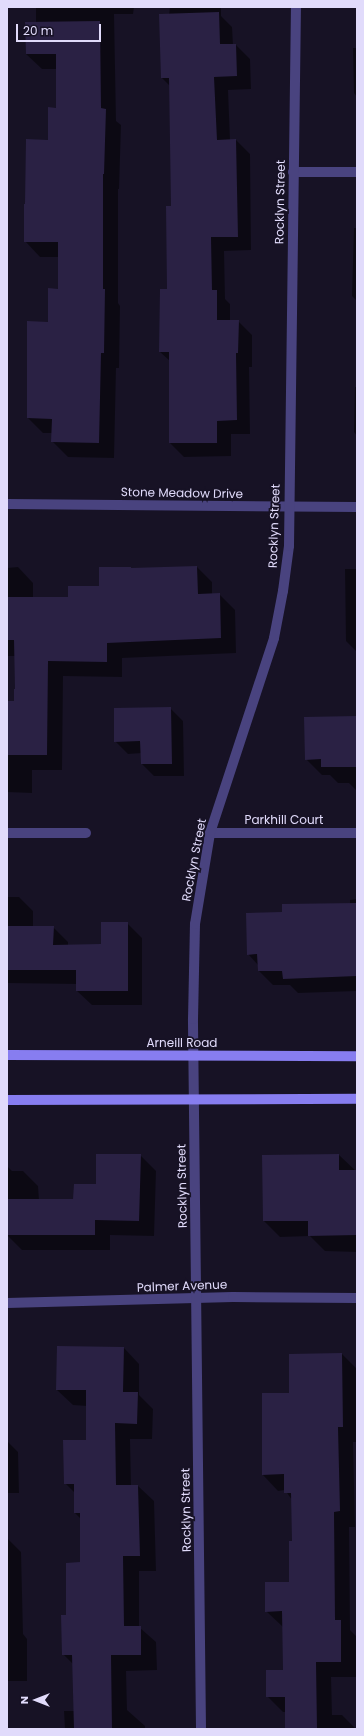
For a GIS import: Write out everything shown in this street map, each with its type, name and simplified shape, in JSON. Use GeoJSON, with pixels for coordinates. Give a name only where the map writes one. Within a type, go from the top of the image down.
{"type":"FeatureCollection","features":[{"type":"Feature","properties":{"kind":"main road","name":"Arneill Road"},"geometry":{"type":"LineString","coordinates":[[7,1055],[194,1057],[357,1056]]}},
{"type":"Feature","properties":{"kind":"main road"},"geometry":{"type":"LineString","coordinates":[[7,1100],[357,1099]]}},
{"type":"Feature","properties":{"kind":"street","name":"Rocklyn Street"},"geometry":{"type":"LineString","coordinates":[[201,1729],[194,1099],[195,924],[210,833],[274,638],[283,591],[288,546],[296,7]]}},
{"type":"Feature","properties":{"kind":"street"},"geometry":{"type":"LineString","coordinates":[[293,172],[357,172]]}},
{"type":"Feature","properties":{"kind":"street","name":"Stone Meadow Drive"},"geometry":{"type":"LineString","coordinates":[[7,504],[357,507]]}},
{"type":"Feature","properties":{"kind":"street"},"geometry":{"type":"LineString","coordinates":[[7,833],[86,833]]}},
{"type":"Feature","properties":{"kind":"street","name":"Parkhill Court"},"geometry":{"type":"LineString","coordinates":[[210,833],[357,833]]}},
{"type":"Feature","properties":{"kind":"street","name":"Palmer Avenue"},"geometry":{"type":"LineString","coordinates":[[7,1303],[197,1299],[357,1298]]}},
{"type":"Feature","properties":{"kind":"building"},"geometry":{"type":"Polygon","coordinates":[[[219,12],[220,44],[236,44],[237,76],[214,77],[217,140],[236,139],[238,237],[211,237],[212,290],[217,290],[217,320],[239,320],[238,353],[236,353],[237,420],[217,421],[217,443],[169,443],[169,352],[159,352],[160,289],[167,289],[166,206],[171,206],[169,78],[161,78],[159,14],[219,12]]]}},
{"type":"Feature","properties":{"kind":"building"},"geometry":{"type":"Polygon","coordinates":[[[100,21],[101,108],[106,109],[103,174],[103,289],[105,289],[104,353],[101,353],[99,443],[51,442],[52,419],[27,418],[27,321],[48,322],[48,288],[58,289],[58,242],[24,242],[24,204],[26,139],[48,140],[48,107],[56,108],[56,54],[26,54],[25,22],[100,21]]]}},
{"type":"Feature","properties":{"kind":"building"},"geometry":{"type":"Polygon","coordinates":[[[197,566],[198,594],[220,593],[221,638],[107,643],[107,662],[48,661],[47,755],[7,755],[7,701],[14,701],[15,689],[14,640],[7,640],[7,597],[68,597],[68,586],[99,586],[99,567],[131,568],[197,566]]]}},
{"type":"Feature","properties":{"kind":"building"},"geometry":{"type":"Polygon","coordinates":[[[171,707],[172,764],[141,764],[140,741],[114,742],[114,708],[171,707]]]}},
{"type":"Feature","properties":{"kind":"building"},"geometry":{"type":"Polygon","coordinates":[[[357,716],[357,767],[321,767],[321,759],[305,760],[304,717],[357,716]]]}},
{"type":"Feature","properties":{"kind":"building"},"geometry":{"type":"Polygon","coordinates":[[[357,903],[357,976],[283,979],[282,971],[258,971],[257,954],[247,955],[246,913],[282,912],[282,904],[357,903]]]}},
{"type":"Feature","properties":{"kind":"building"},"geometry":{"type":"Polygon","coordinates":[[[101,922],[128,922],[128,991],[76,991],[76,970],[7,970],[7,926],[54,926],[53,945],[101,944],[101,922]]]}},
{"type":"Feature","properties":{"kind":"building"},"geometry":{"type":"Polygon","coordinates":[[[96,1154],[141,1154],[139,1221],[95,1220],[95,1235],[7,1235],[7,1199],[73,1199],[74,1184],[96,1184],[96,1154]]]}},
{"type":"Feature","properties":{"kind":"building"},"geometry":{"type":"Polygon","coordinates":[[[339,1154],[339,1170],[357,1170],[357,1235],[308,1236],[308,1221],[263,1221],[262,1155],[339,1154]]]}},
{"type":"Feature","properties":{"kind":"building"},"geometry":{"type":"Polygon","coordinates":[[[57,1346],[124,1347],[123,1392],[138,1392],[137,1424],[115,1423],[116,1485],[138,1485],[140,1556],[123,1556],[124,1626],[141,1626],[141,1655],[111,1655],[112,1729],[74,1729],[72,1655],[62,1655],[61,1615],[66,1615],[66,1563],[80,1562],[80,1513],[74,1513],[74,1484],[64,1484],[63,1440],[86,1440],[86,1390],[56,1390],[57,1346]]]}},
{"type":"Feature","properties":{"kind":"building"},"geometry":{"type":"Polygon","coordinates":[[[342,1353],[343,1427],[338,1427],[340,1511],[334,1512],[335,1620],[341,1620],[341,1662],[316,1662],[317,1729],[285,1729],[285,1697],[266,1697],[266,1670],[283,1670],[282,1611],[265,1612],[265,1582],[289,1582],[289,1541],[292,1541],[291,1493],[284,1493],[284,1474],[262,1475],[262,1393],[289,1393],[289,1354],[342,1353]]]}}]}
